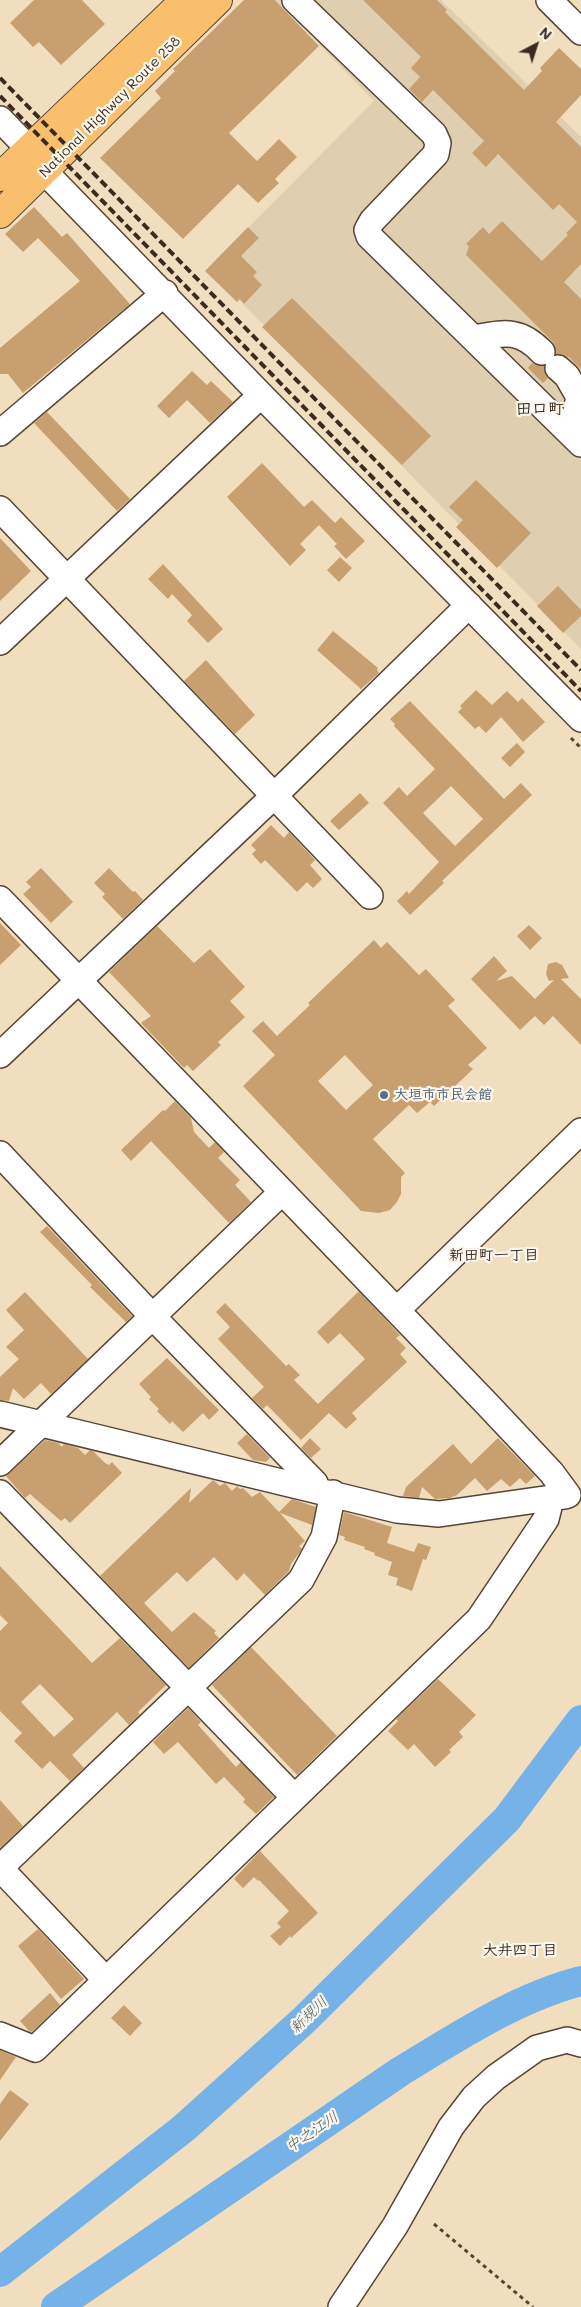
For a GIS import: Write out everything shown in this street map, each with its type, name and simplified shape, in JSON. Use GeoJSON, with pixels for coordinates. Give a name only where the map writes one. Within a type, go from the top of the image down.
{"type":"FeatureCollection","features":[{"type":"Feature","properties":{"kind":"highway","name":"National Highway Route 258"},"geometry":{"type":"LineString","coordinates":[[0,177],[185,0]]}},
{"type":"Feature","properties":{"kind":"highway","name":"National Highway Route 258"},"geometry":{"type":"LineString","coordinates":[[0,214],[45,172],[218,0]]}},
{"type":"Feature","properties":{"kind":"street"},"geometry":{"type":"LineString","coordinates":[[295,0],[434,134],[438,143],[436,154],[372,221],[367,230],[369,236],[576,439]]}},
{"type":"Feature","properties":{"kind":"street"},"geometry":{"type":"LineString","coordinates":[[558,3],[581,32]]}},
{"type":"Feature","properties":{"kind":"street"},"geometry":{"type":"LineString","coordinates":[[0,119],[29,148],[45,172],[166,294],[261,395],[581,719]]}},
{"type":"Feature","properties":{"kind":"street"},"geometry":{"type":"LineString","coordinates":[[0,434],[166,294]]}},
{"type":"Feature","properties":{"kind":"street"},"geometry":{"type":"LineString","coordinates":[[474,338],[508,332],[518,335],[567,376],[579,397],[576,439]]}},
{"type":"Feature","properties":{"kind":"street"},"geometry":{"type":"LineString","coordinates":[[0,642],[261,395]]}},
{"type":"Feature","properties":{"kind":"street"},"geometry":{"type":"LineString","coordinates":[[0,509],[370,896]]}},
{"type":"Feature","properties":{"kind":"street"},"geometry":{"type":"LineString","coordinates":[[0,1054],[76,980],[275,795],[470,605]]}},
{"type":"Feature","properties":{"kind":"street"},"geometry":{"type":"LineString","coordinates":[[0,900],[552,1472],[567,1495]]}},
{"type":"Feature","properties":{"kind":"street"},"geometry":{"type":"LineString","coordinates":[[397,1310],[581,1131]]}},
{"type":"Feature","properties":{"kind":"street"},"geometry":{"type":"LineString","coordinates":[[0,1154],[152,1316],[324,1491],[324,1537],[302,1580],[0,1868],[106,1980]]}},
{"type":"Feature","properties":{"kind":"street"},"geometry":{"type":"LineString","coordinates":[[0,1463],[282,1192]]}},
{"type":"Feature","properties":{"kind":"street"},"geometry":{"type":"LineString","coordinates":[[0,1414],[397,1510],[438,1514],[567,1495]]}},
{"type":"Feature","properties":{"kind":"street"},"geometry":{"type":"LineString","coordinates":[[0,1493],[294,1797]]}},
{"type":"Feature","properties":{"kind":"street"},"geometry":{"type":"LineString","coordinates":[[0,2035],[35,2049],[479,1619],[546,1519],[567,1495]]}},
{"type":"Feature","properties":{"kind":"street"},"geometry":{"type":"LineString","coordinates":[[341,2307],[395,2226],[451,2128],[474,2097],[496,2077],[538,2048],[566,2040],[581,2044]]}},
{"type":"Feature","properties":{"kind":"path"},"geometry":{"type":"LineString","coordinates":[[434,2224],[533,2307]]}},
{"type":"Feature","properties":{"kind":"shaded area"},"geometry":{"type":"Polygon","coordinates":[[[276,0],[441,0],[581,137],[581,649],[208,268],[374,101],[276,0]]]}},
{"type":"Feature","properties":{"kind":"building"},"geometry":{"type":"Polygon","coordinates":[[[34,0],[82,0],[105,24],[61,65],[39,42],[33,47],[10,23],[34,0]]]}},
{"type":"Feature","properties":{"kind":"building"},"geometry":{"type":"Polygon","coordinates":[[[244,0],[275,0],[319,46],[229,133],[257,161],[279,139],[297,157],[275,179],[279,183],[258,203],[238,184],[183,239],[100,158],[161,98],[155,91],[175,71],[173,69],[244,0]]]}},
{"type":"Feature","properties":{"kind":"building"},"geometry":{"type":"Polygon","coordinates":[[[363,0],[437,0],[447,10],[445,12],[524,90],[542,71],[540,68],[559,48],[581,69],[581,95],[556,122],[581,147],[581,264],[564,282],[581,299],[581,369],[569,357],[556,354],[553,342],[466,255],[469,246],[466,244],[483,227],[489,234],[502,221],[542,261],[568,235],[566,233],[577,222],[559,204],[553,210],[498,154],[486,167],[472,153],[484,141],[433,90],[422,102],[409,89],[420,77],[411,68],[421,57],[363,0]]]}},
{"type":"Feature","properties":{"kind":"building"},"geometry":{"type":"Polygon","coordinates":[[[34,207],[62,237],[67,233],[130,304],[23,393],[8,374],[0,374],[0,348],[80,281],[38,238],[23,252],[5,234],[34,207]]]}},
{"type":"Feature","properties":{"kind":"building"},"geometry":{"type":"Polygon","coordinates":[[[248,227],[259,238],[241,256],[257,272],[253,276],[262,285],[244,304],[240,299],[237,302],[205,271],[248,227]]]}},
{"type":"Feature","properties":{"kind":"building"},"geometry":{"type":"Polygon","coordinates":[[[292,298],[431,436],[402,465],[262,327],[292,298]]]}},
{"type":"Feature","properties":{"kind":"building"},"geometry":{"type":"Polygon","coordinates":[[[532,363],[544,366],[548,378],[543,383],[528,368],[532,363]]]}},
{"type":"Feature","properties":{"kind":"building"},"geometry":{"type":"Polygon","coordinates":[[[192,371],[207,385],[211,381],[233,402],[210,423],[187,400],[169,418],[157,406],[192,371]]]}},
{"type":"Feature","properties":{"kind":"building"},"geometry":{"type":"Polygon","coordinates":[[[47,412],[130,499],[117,511],[34,423],[47,412]]]}},
{"type":"Feature","properties":{"kind":"building"},"geometry":{"type":"Polygon","coordinates":[[[262,463],[304,507],[312,500],[335,523],[341,517],[365,541],[346,559],[334,546],[337,544],[319,525],[300,544],[306,550],[290,566],[227,497],[262,463]]]}},
{"type":"Feature","properties":{"kind":"building"},"geometry":{"type":"Polygon","coordinates":[[[476,480],[531,533],[497,568],[456,527],[463,520],[449,507],[476,480]]]}},
{"type":"Feature","properties":{"kind":"building"},"geometry":{"type":"Polygon","coordinates":[[[0,538],[31,571],[0,601],[0,538]]]}},
{"type":"Feature","properties":{"kind":"building"},"geometry":{"type":"Polygon","coordinates":[[[340,557],[352,568],[339,582],[327,570],[340,557]]]}},
{"type":"Feature","properties":{"kind":"building"},"geometry":{"type":"Polygon","coordinates":[[[163,564],[223,629],[208,643],[187,621],[192,615],[172,594],[168,599],[148,579],[163,564]]]}},
{"type":"Feature","properties":{"kind":"building"},"geometry":{"type":"Polygon","coordinates":[[[558,586],[581,610],[581,616],[563,633],[537,606],[558,586]]]}},
{"type":"Feature","properties":{"kind":"building"},"geometry":{"type":"Polygon","coordinates":[[[333,631],[378,668],[379,673],[361,689],[317,650],[333,631]]]}},
{"type":"Feature","properties":{"kind":"building"},"geometry":{"type":"Polygon","coordinates":[[[206,660],[255,715],[235,734],[184,681],[206,660]]]}},
{"type":"Feature","properties":{"kind":"building"},"geometry":{"type":"Polygon","coordinates":[[[476,690],[492,705],[507,691],[518,702],[522,698],[545,722],[523,742],[501,717],[486,733],[479,726],[475,729],[458,712],[462,708],[460,706],[476,690]]]}},
{"type":"Feature","properties":{"kind":"building"},"geometry":{"type":"Polygon","coordinates":[[[410,701],[504,799],[521,783],[532,795],[442,881],[444,883],[410,915],[397,901],[407,891],[409,894],[439,862],[383,803],[399,787],[407,796],[435,769],[394,726],[395,724],[390,719],[410,701]],[[451,786],[423,813],[455,846],[483,819],[451,786]]]}},
{"type":"Feature","properties":{"kind":"building"},"geometry":{"type":"Polygon","coordinates":[[[517,743],[525,752],[510,767],[501,758],[517,743]]]}},
{"type":"Feature","properties":{"kind":"building"},"geometry":{"type":"Polygon","coordinates":[[[360,793],[369,803],[339,830],[330,821],[360,793]]]}},
{"type":"Feature","properties":{"kind":"building"},"geometry":{"type":"Polygon","coordinates":[[[271,825],[284,838],[289,832],[315,860],[310,865],[322,879],[313,888],[307,882],[297,892],[265,860],[261,864],[252,854],[256,850],[251,845],[271,825]]]}},
{"type":"Feature","properties":{"kind":"building"},"geometry":{"type":"Polygon","coordinates":[[[41,868],[73,902],[51,923],[23,894],[31,887],[26,882],[41,868]]]}},
{"type":"Feature","properties":{"kind":"building"},"geometry":{"type":"Polygon","coordinates":[[[109,868],[143,900],[123,919],[102,897],[105,894],[94,883],[109,868]]]}},
{"type":"Feature","properties":{"kind":"building"},"geometry":{"type":"Polygon","coordinates":[[[0,923],[21,945],[0,965],[0,923]]]}},
{"type":"Feature","properties":{"kind":"building"},"geometry":{"type":"Polygon","coordinates":[[[529,925],[542,938],[530,950],[517,936],[529,925]]]}},
{"type":"Feature","properties":{"kind":"building"},"geometry":{"type":"Polygon","coordinates":[[[157,926],[194,963],[210,949],[245,987],[230,1001],[245,1017],[218,1042],[221,1045],[193,1071],[187,1065],[184,1068],[141,1023],[151,1016],[109,972],[157,926]]]}},
{"type":"Feature","properties":{"kind":"building"},"geometry":{"type":"Polygon","coordinates":[[[374,940],[381,948],[387,942],[419,975],[426,969],[455,1000],[448,1006],[487,1048],[468,1065],[473,1069],[434,1106],[430,1102],[417,1113],[409,1105],[373,1139],[405,1173],[401,1177],[401,1194],[390,1210],[379,1213],[361,1211],[243,1086],[275,1055],[252,1031],[263,1021],[277,1036],[310,1005],[308,1003],[374,940]],[[345,1055],[318,1081],[346,1110],[373,1085],[345,1055]]]}},
{"type":"Feature","properties":{"kind":"building"},"geometry":{"type":"Polygon","coordinates":[[[494,956],[507,971],[496,981],[512,976],[535,999],[554,980],[549,981],[546,974],[548,964],[556,962],[562,965],[569,978],[561,979],[581,999],[581,1045],[553,1016],[544,1025],[535,1016],[520,1030],[471,979],[494,956]]]}},
{"type":"Feature","properties":{"kind":"building"},"geometry":{"type":"Polygon","coordinates":[[[175,1101],[191,1118],[194,1132],[209,1148],[215,1142],[224,1152],[218,1158],[240,1180],[235,1185],[251,1202],[229,1223],[151,1141],[131,1161],[121,1150],[175,1101]]]}},
{"type":"Feature","properties":{"kind":"building"},"geometry":{"type":"Polygon","coordinates":[[[47,1226],[132,1316],[126,1322],[90,1287],[92,1285],[40,1232],[47,1226]]]}},
{"type":"Feature","properties":{"kind":"building"},"geometry":{"type":"Polygon","coordinates":[[[359,1291],[400,1335],[396,1338],[406,1348],[400,1354],[407,1362],[352,1413],[357,1419],[346,1429],[329,1413],[301,1440],[267,1405],[263,1409],[252,1398],[264,1387],[218,1339],[230,1327],[216,1312],[225,1303],[286,1366],[289,1364],[300,1375],[294,1380],[318,1404],[365,1359],[340,1333],[328,1344],[317,1332],[359,1291]]]}},
{"type":"Feature","properties":{"kind":"building"},"geometry":{"type":"Polygon","coordinates":[[[25,1292],[88,1359],[51,1394],[41,1383],[24,1399],[13,1388],[9,1401],[0,1400],[0,1377],[19,1359],[6,1347],[24,1330],[6,1310],[25,1292]]]}},
{"type":"Feature","properties":{"kind":"building"},"geometry":{"type":"Polygon","coordinates":[[[167,1358],[219,1410],[209,1420],[203,1413],[183,1432],[172,1421],[170,1424],[157,1411],[159,1409],[149,1399],[151,1397],[139,1384],[167,1358]]]}},
{"type":"Feature","properties":{"kind":"building"},"geometry":{"type":"Polygon","coordinates":[[[247,1434],[270,1458],[266,1462],[253,1460],[237,1443],[247,1434]]]}},
{"type":"Feature","properties":{"kind":"building"},"geometry":{"type":"Polygon","coordinates":[[[310,1438],[321,1449],[311,1458],[301,1448],[310,1438]]]}},
{"type":"Feature","properties":{"kind":"building"},"geometry":{"type":"Polygon","coordinates":[[[498,1438],[535,1476],[526,1484],[520,1478],[510,1487],[501,1479],[487,1491],[475,1478],[457,1495],[450,1498],[435,1499],[422,1487],[419,1498],[403,1496],[406,1487],[453,1444],[471,1464],[498,1438]]]}},
{"type":"Feature","properties":{"kind":"building"},"geometry":{"type":"Polygon","coordinates":[[[45,1440],[58,1443],[62,1447],[64,1444],[78,1448],[85,1455],[90,1450],[105,1463],[109,1465],[112,1462],[122,1473],[70,1523],[65,1518],[61,1521],[30,1494],[25,1498],[6,1476],[45,1440]]]}},
{"type":"Feature","properties":{"kind":"building"},"geometry":{"type":"Polygon","coordinates":[[[213,1480],[220,1486],[225,1483],[232,1491],[237,1486],[240,1489],[243,1488],[252,1497],[260,1492],[279,1512],[292,1499],[316,1507],[312,1525],[280,1513],[305,1541],[299,1546],[302,1549],[291,1564],[289,1571],[265,1595],[244,1573],[237,1581],[214,1557],[187,1582],[177,1572],[144,1603],[172,1632],[194,1612],[216,1631],[214,1633],[219,1638],[189,1668],[100,1576],[191,1488],[189,1503],[213,1480]]]}},
{"type":"Feature","properties":{"kind":"building"},"geometry":{"type":"Polygon","coordinates":[[[344,1512],[392,1527],[387,1543],[414,1552],[418,1543],[431,1547],[426,1560],[423,1559],[412,1591],[396,1585],[398,1578],[388,1575],[392,1562],[374,1555],[375,1553],[364,1549],[365,1547],[344,1540],[345,1537],[339,1535],[344,1512]]]}},
{"type":"Feature","properties":{"kind":"building"},"geometry":{"type":"Polygon","coordinates":[[[0,1566],[92,1663],[120,1638],[166,1685],[138,1712],[140,1714],[129,1725],[117,1712],[72,1755],[84,1768],[70,1781],[50,1761],[42,1769],[14,1741],[22,1733],[0,1711],[0,1631],[8,1623],[0,1615],[0,1566]],[[40,1684],[21,1702],[54,1737],[74,1719],[40,1684]]]}},
{"type":"Feature","properties":{"kind":"building"},"geometry":{"type":"Polygon","coordinates":[[[251,1647],[337,1736],[297,1775],[212,1685],[251,1647]]]}},
{"type":"Feature","properties":{"kind":"building"},"geometry":{"type":"Polygon","coordinates":[[[438,1679],[476,1715],[459,1732],[463,1737],[435,1767],[414,1744],[408,1750],[388,1731],[398,1721],[396,1719],[438,1679]]]}},
{"type":"Feature","properties":{"kind":"building"},"geometry":{"type":"Polygon","coordinates":[[[188,1708],[201,1722],[198,1725],[236,1767],[241,1762],[274,1797],[256,1814],[243,1802],[245,1799],[224,1777],[216,1784],[178,1742],[164,1754],[153,1742],[188,1708]]]}},
{"type":"Feature","properties":{"kind":"building"},"geometry":{"type":"Polygon","coordinates":[[[0,1800],[23,1826],[0,1848],[0,1800]]]}},
{"type":"Feature","properties":{"kind":"building"},"geometry":{"type":"Polygon","coordinates":[[[260,1851],[318,1913],[280,1946],[270,1936],[281,1927],[277,1923],[289,1911],[254,1877],[243,1888],[234,1879],[260,1851]]]}},
{"type":"Feature","properties":{"kind":"building"},"geometry":{"type":"Polygon","coordinates":[[[38,1929],[84,1979],[61,1999],[18,1946],[38,1929]]]}},
{"type":"Feature","properties":{"kind":"building"},"geometry":{"type":"Polygon","coordinates":[[[50,1993],[60,2005],[32,2032],[29,2031],[20,2021],[50,1993]]]}},
{"type":"Feature","properties":{"kind":"building"},"geometry":{"type":"Polygon","coordinates":[[[124,2005],[142,2023],[130,2036],[111,2018],[124,2005]]]}},
{"type":"Feature","properties":{"kind":"building"},"geometry":{"type":"Polygon","coordinates":[[[0,2050],[16,2057],[0,2080],[0,2050]]]}},
{"type":"Feature","properties":{"kind":"building"},"geometry":{"type":"Polygon","coordinates":[[[10,2090],[29,2104],[0,2141],[0,2104],[10,2090]]]}},
{"type":"Feature","properties":{"kind":"waterway","name":"新規川"},"geometry":{"type":"LineString","coordinates":[[0,2272],[184,2128],[304,2020],[507,1819],[581,1720]]}},
{"type":"Feature","properties":{"kind":"waterway","name":"中之江川"},"geometry":{"type":"LineString","coordinates":[[56,2307],[401,2071],[488,2019],[534,1997],[581,1981]]}},
{"type":"Feature","properties":{"kind":"railway"},"geometry":{"type":"LineString","coordinates":[[0,78],[581,670]]}},
{"type":"Feature","properties":{"kind":"railway"},"geometry":{"type":"LineString","coordinates":[[0,96],[581,691]]}},
{"type":"Feature","properties":{"kind":"place","name":"大垣市市民会館"},"geometry":{"type":"Point","coordinates":[384,1095]}},
{"type":"Feature","properties":{"kind":"district","name":"田口町"},"geometry":{"type":"Point","coordinates":[540,409]}},
{"type":"Feature","properties":{"kind":"district","name":"新田町一丁目"},"geometry":{"type":"Point","coordinates":[494,1255]}},
{"type":"Feature","properties":{"kind":"district","name":"大井四丁目"},"geometry":{"type":"Point","coordinates":[520,1950]}}]}
